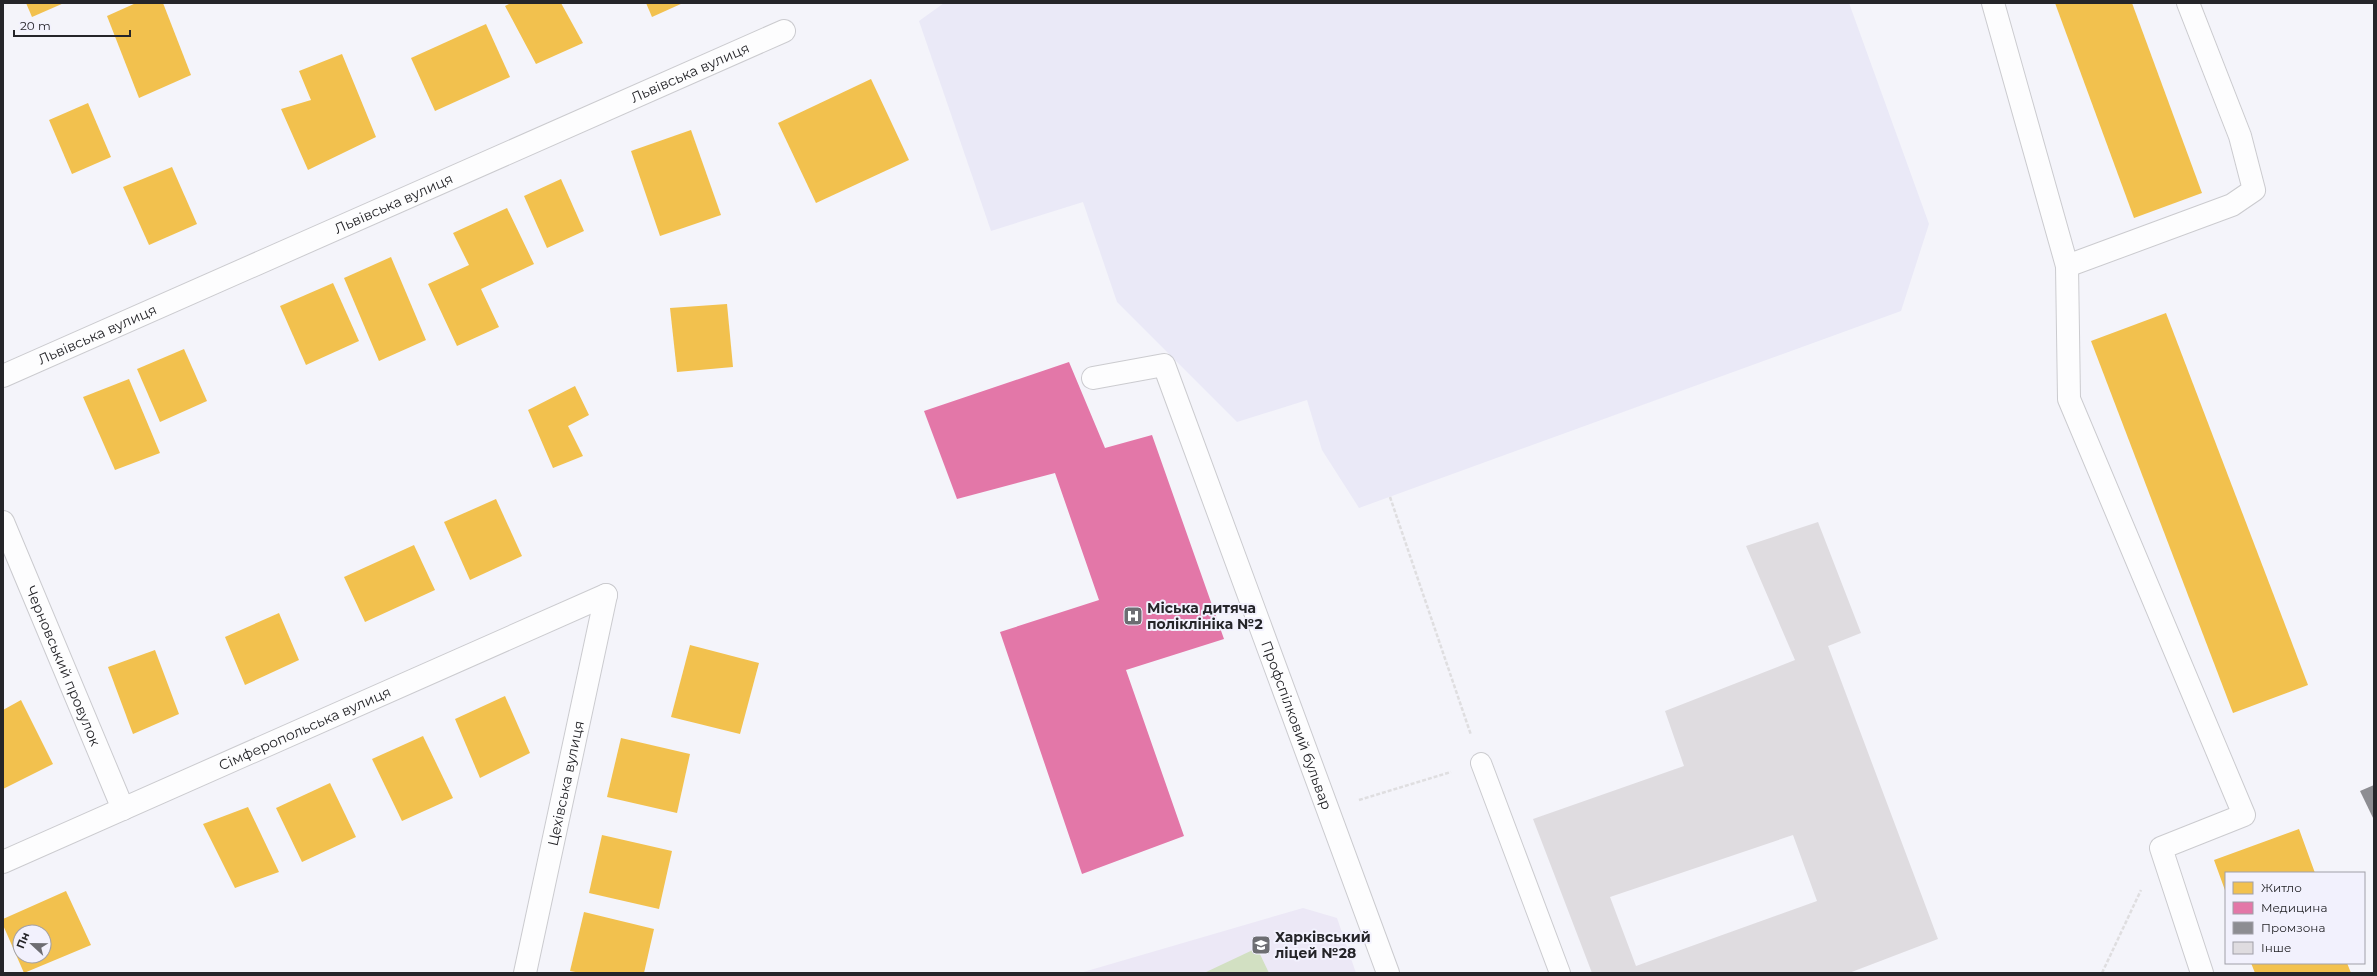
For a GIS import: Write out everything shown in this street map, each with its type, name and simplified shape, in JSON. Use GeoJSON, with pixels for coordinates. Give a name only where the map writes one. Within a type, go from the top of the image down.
{"type":"FeatureCollection","features":[{"type":"Feature","properties":{"kind":"street"},"geometry":{"type":"LineString","coordinates":[[1993,3],[2067,266],[2069,399],[2244,815],[2161,848],[2202,973]]}},
{"type":"Feature","properties":{"kind":"street"},"geometry":{"type":"LineString","coordinates":[[2067,266],[2232,205],[2254,190],[2240,136],[2188,3]]}},
{"type":"Feature","properties":{"kind":"street","name":"Львівська вулиця"},"geometry":{"type":"LineString","coordinates":[[3,376],[784,31]]}},
{"type":"Feature","properties":{"kind":"street","name":"Профспілковий бульвар"},"geometry":{"type":"LineString","coordinates":[[1093,378],[1164,365],[1388,973]]}},
{"type":"Feature","properties":{"kind":"street","name":"Черновський провулок"},"geometry":{"type":"LineString","coordinates":[[3,522],[123,809]]}},
{"type":"Feature","properties":{"kind":"street","name":"Сімферопольська вулиця"},"geometry":{"type":"LineString","coordinates":[[3,862],[606,595]]}},
{"type":"Feature","properties":{"kind":"street","name":"Цехівська вулиця"},"geometry":{"type":"LineString","coordinates":[[525,973],[606,595]]}},
{"type":"Feature","properties":{"kind":"lane"},"geometry":{"type":"LineString","coordinates":[[1481,763],[1560,973]]}},
{"type":"Feature","properties":{"kind":"path"},"geometry":{"type":"LineString","coordinates":[[1328,809],[1481,763],[1390,497]]}},
{"type":"Feature","properties":{"kind":"path"},"geometry":{"type":"LineString","coordinates":[[2102,973],[2161,848]]}},
{"type":"Feature","properties":{"kind":"shaded area"},"geometry":{"type":"Polygon","coordinates":[[[944,3],[1849,3],[1929,224],[1901,311],[1359,508],[1322,450],[1307,400],[1237,422],[1117,302],[1083,202],[991,231],[919,21],[944,3]]]}},
{"type":"Feature","properties":{"kind":"shaded area","name":"Харківський ліцей №28"},"geometry":{"type":"Polygon","coordinates":[[[1303,908],[1337,918],[1356,973],[1080,973],[1303,908]]]}},
{"type":"Feature","properties":{"kind":"green space"},"geometry":{"type":"Polygon","coordinates":[[[1257,948],[1269,973],[1204,973],[1257,948]]]}},
{"type":"Feature","properties":{"kind":"building: Житло"},"geometry":{"type":"Polygon","coordinates":[[[26,3],[64,3],[32,17],[26,3]]]}},
{"type":"Feature","properties":{"kind":"building: Житло"},"geometry":{"type":"Polygon","coordinates":[[[136,3],[163,3],[191,75],[139,98],[107,16],[136,3]]]}},
{"type":"Feature","properties":{"kind":"building: Житло"},"geometry":{"type":"Polygon","coordinates":[[[511,3],[561,3],[583,43],[536,64],[505,6],[511,3]]]}},
{"type":"Feature","properties":{"kind":"building: Житло"},"geometry":{"type":"Polygon","coordinates":[[[646,3],[683,3],[652,17],[646,3]]]}},
{"type":"Feature","properties":{"kind":"building: Житло"},"geometry":{"type":"Polygon","coordinates":[[[2055,3],[2132,3],[2202,193],[2134,218],[2055,3]]]}},
{"type":"Feature","properties":{"kind":"building: Житло"},"geometry":{"type":"Polygon","coordinates":[[[486,24],[510,77],[435,111],[411,58],[486,24]]]}},
{"type":"Feature","properties":{"kind":"building: Житло"},"geometry":{"type":"Polygon","coordinates":[[[342,54],[376,137],[308,170],[281,109],[311,100],[299,71],[342,54]]]}},
{"type":"Feature","properties":{"kind":"building: Житло"},"geometry":{"type":"Polygon","coordinates":[[[871,79],[909,160],[816,203],[778,123],[871,79]]]}},
{"type":"Feature","properties":{"kind":"building: Житло"},"geometry":{"type":"Polygon","coordinates":[[[88,103],[111,157],[72,174],[49,120],[88,103]]]}},
{"type":"Feature","properties":{"kind":"building: Житло"},"geometry":{"type":"Polygon","coordinates":[[[691,130],[721,215],[660,236],[631,151],[691,130]]]}},
{"type":"Feature","properties":{"kind":"building: Житло"},"geometry":{"type":"Polygon","coordinates":[[[172,167],[197,224],[149,245],[123,187],[172,167]]]}},
{"type":"Feature","properties":{"kind":"building: Житло"},"geometry":{"type":"Polygon","coordinates":[[[561,179],[584,231],[547,248],[524,196],[561,179]]]}},
{"type":"Feature","properties":{"kind":"building: Житло"},"geometry":{"type":"Polygon","coordinates":[[[507,208],[534,264],[481,289],[499,327],[457,346],[428,284],[469,265],[453,233],[507,208]]]}},
{"type":"Feature","properties":{"kind":"building: Житло"},"geometry":{"type":"Polygon","coordinates":[[[391,257],[426,340],[379,361],[344,278],[391,257]]]}},
{"type":"Feature","properties":{"kind":"building: Житло"},"geometry":{"type":"Polygon","coordinates":[[[333,283],[359,341],[306,365],[280,306],[333,283]]]}},
{"type":"Feature","properties":{"kind":"building: Житло"},"geometry":{"type":"Polygon","coordinates":[[[727,304],[733,367],[677,372],[670,308],[727,304]]]}},
{"type":"Feature","properties":{"kind":"building: Житло"},"geometry":{"type":"Polygon","coordinates":[[[2166,313],[2308,685],[2233,713],[2091,341],[2166,313]]]}},
{"type":"Feature","properties":{"kind":"building: Житло"},"geometry":{"type":"Polygon","coordinates":[[[184,349],[207,401],[160,422],[137,369],[184,349]]]}},
{"type":"Feature","properties":{"kind":"building: Житло"},"geometry":{"type":"Polygon","coordinates":[[[129,379],[160,453],[115,470],[83,397],[129,379]]]}},
{"type":"Feature","properties":{"kind":"building: Житло"},"geometry":{"type":"Polygon","coordinates":[[[575,386],[589,415],[568,426],[583,456],[553,468],[528,410],[575,386]]]}},
{"type":"Feature","properties":{"kind":"building: Житло"},"geometry":{"type":"Polygon","coordinates":[[[496,499],[522,556],[470,580],[444,522],[496,499]]]}},
{"type":"Feature","properties":{"kind":"building: Житло"},"geometry":{"type":"Polygon","coordinates":[[[414,545],[435,590],[365,622],[344,577],[414,545]]]}},
{"type":"Feature","properties":{"kind":"building: Житло"},"geometry":{"type":"Polygon","coordinates":[[[279,613],[299,660],[245,685],[225,637],[279,613]]]}},
{"type":"Feature","properties":{"kind":"building: Житло"},"geometry":{"type":"Polygon","coordinates":[[[690,645],[759,663],[740,734],[671,717],[690,645]]]}},
{"type":"Feature","properties":{"kind":"building: Житло"},"geometry":{"type":"Polygon","coordinates":[[[155,650],[179,714],[133,734],[108,667],[155,650]]]}},
{"type":"Feature","properties":{"kind":"building: Житло"},"geometry":{"type":"Polygon","coordinates":[[[505,696],[530,753],[480,778],[455,719],[505,696]]]}},
{"type":"Feature","properties":{"kind":"building: Житло"},"geometry":{"type":"Polygon","coordinates":[[[21,700],[53,764],[3,789],[3,710],[21,700]]]}},
{"type":"Feature","properties":{"kind":"building: Житло"},"geometry":{"type":"Polygon","coordinates":[[[423,736],[453,798],[402,821],[372,759],[423,736]]]}},
{"type":"Feature","properties":{"kind":"building: Житло"},"geometry":{"type":"Polygon","coordinates":[[[621,738],[690,754],[677,813],[607,797],[621,738]]]}},
{"type":"Feature","properties":{"kind":"building: Житло"},"geometry":{"type":"Polygon","coordinates":[[[330,783],[356,837],[302,862],[276,808],[330,783]]]}},
{"type":"Feature","properties":{"kind":"building: Житло"},"geometry":{"type":"Polygon","coordinates":[[[248,807],[279,872],[235,888],[203,824],[248,807]]]}},
{"type":"Feature","properties":{"kind":"building: Житло"},"geometry":{"type":"Polygon","coordinates":[[[2299,829],[2315,872],[2225,872],[2225,890],[2214,860],[2299,829]]]}},
{"type":"Feature","properties":{"kind":"building: Житло"},"geometry":{"type":"Polygon","coordinates":[[[602,835],[672,851],[659,909],[589,893],[602,835]]]}},
{"type":"Feature","properties":{"kind":"building: Житло"},"geometry":{"type":"Polygon","coordinates":[[[66,891],[91,945],[52,961],[52,924],[12,924],[12,946],[3,925],[3,919],[66,891]]]}},
{"type":"Feature","properties":{"kind":"building: Житло"},"geometry":{"type":"Polygon","coordinates":[[[584,912],[654,929],[644,973],[581,973],[570,971],[584,912]]]}},
{"type":"Feature","properties":{"kind":"building: Житло"},"geometry":{"type":"Polygon","coordinates":[[[20,964],[46,964],[24,973],[20,964]]]}},
{"type":"Feature","properties":{"kind":"building: Житло"},"geometry":{"type":"Polygon","coordinates":[[[2251,964],[2347,964],[2351,973],[2255,973],[2251,964]]]}},
{"type":"Feature","properties":{"kind":"building: Медицина","name":"Міська дитяча поліклініка №2"},"geometry":{"type":"Polygon","coordinates":[[[1069,362],[1105,448],[1152,435],[1224,639],[1126,670],[1184,836],[1082,874],[1000,632],[1099,600],[1055,473],[957,499],[924,411],[1069,362]]]}},
{"type":"Feature","properties":{"kind":"building: Промзона"},"geometry":{"type":"Polygon","coordinates":[[[2374,785],[2374,820],[2360,791],[2374,785]]]}},
{"type":"Feature","properties":{"kind":"building: Інше"},"geometry":{"type":"Polygon","coordinates":[[[1818,522],[1861,633],[1828,646],[1938,939],[1849,973],[1592,973],[1533,819],[1684,766],[1665,711],[1795,660],[1746,546],[1818,522]],[[1793,835],[1610,897],[1636,966],[1817,901],[1793,835]]]}},
{"type":"Feature","properties":{"kind":"place","name":"Міська дитяча поліклініка №2"},"geometry":{"type":"Point","coordinates":[1133,616]}},
{"type":"Feature","properties":{"kind":"place","name":"Харківський ліцей №28"},"geometry":{"type":"Point","coordinates":[1261,945]}}]}
